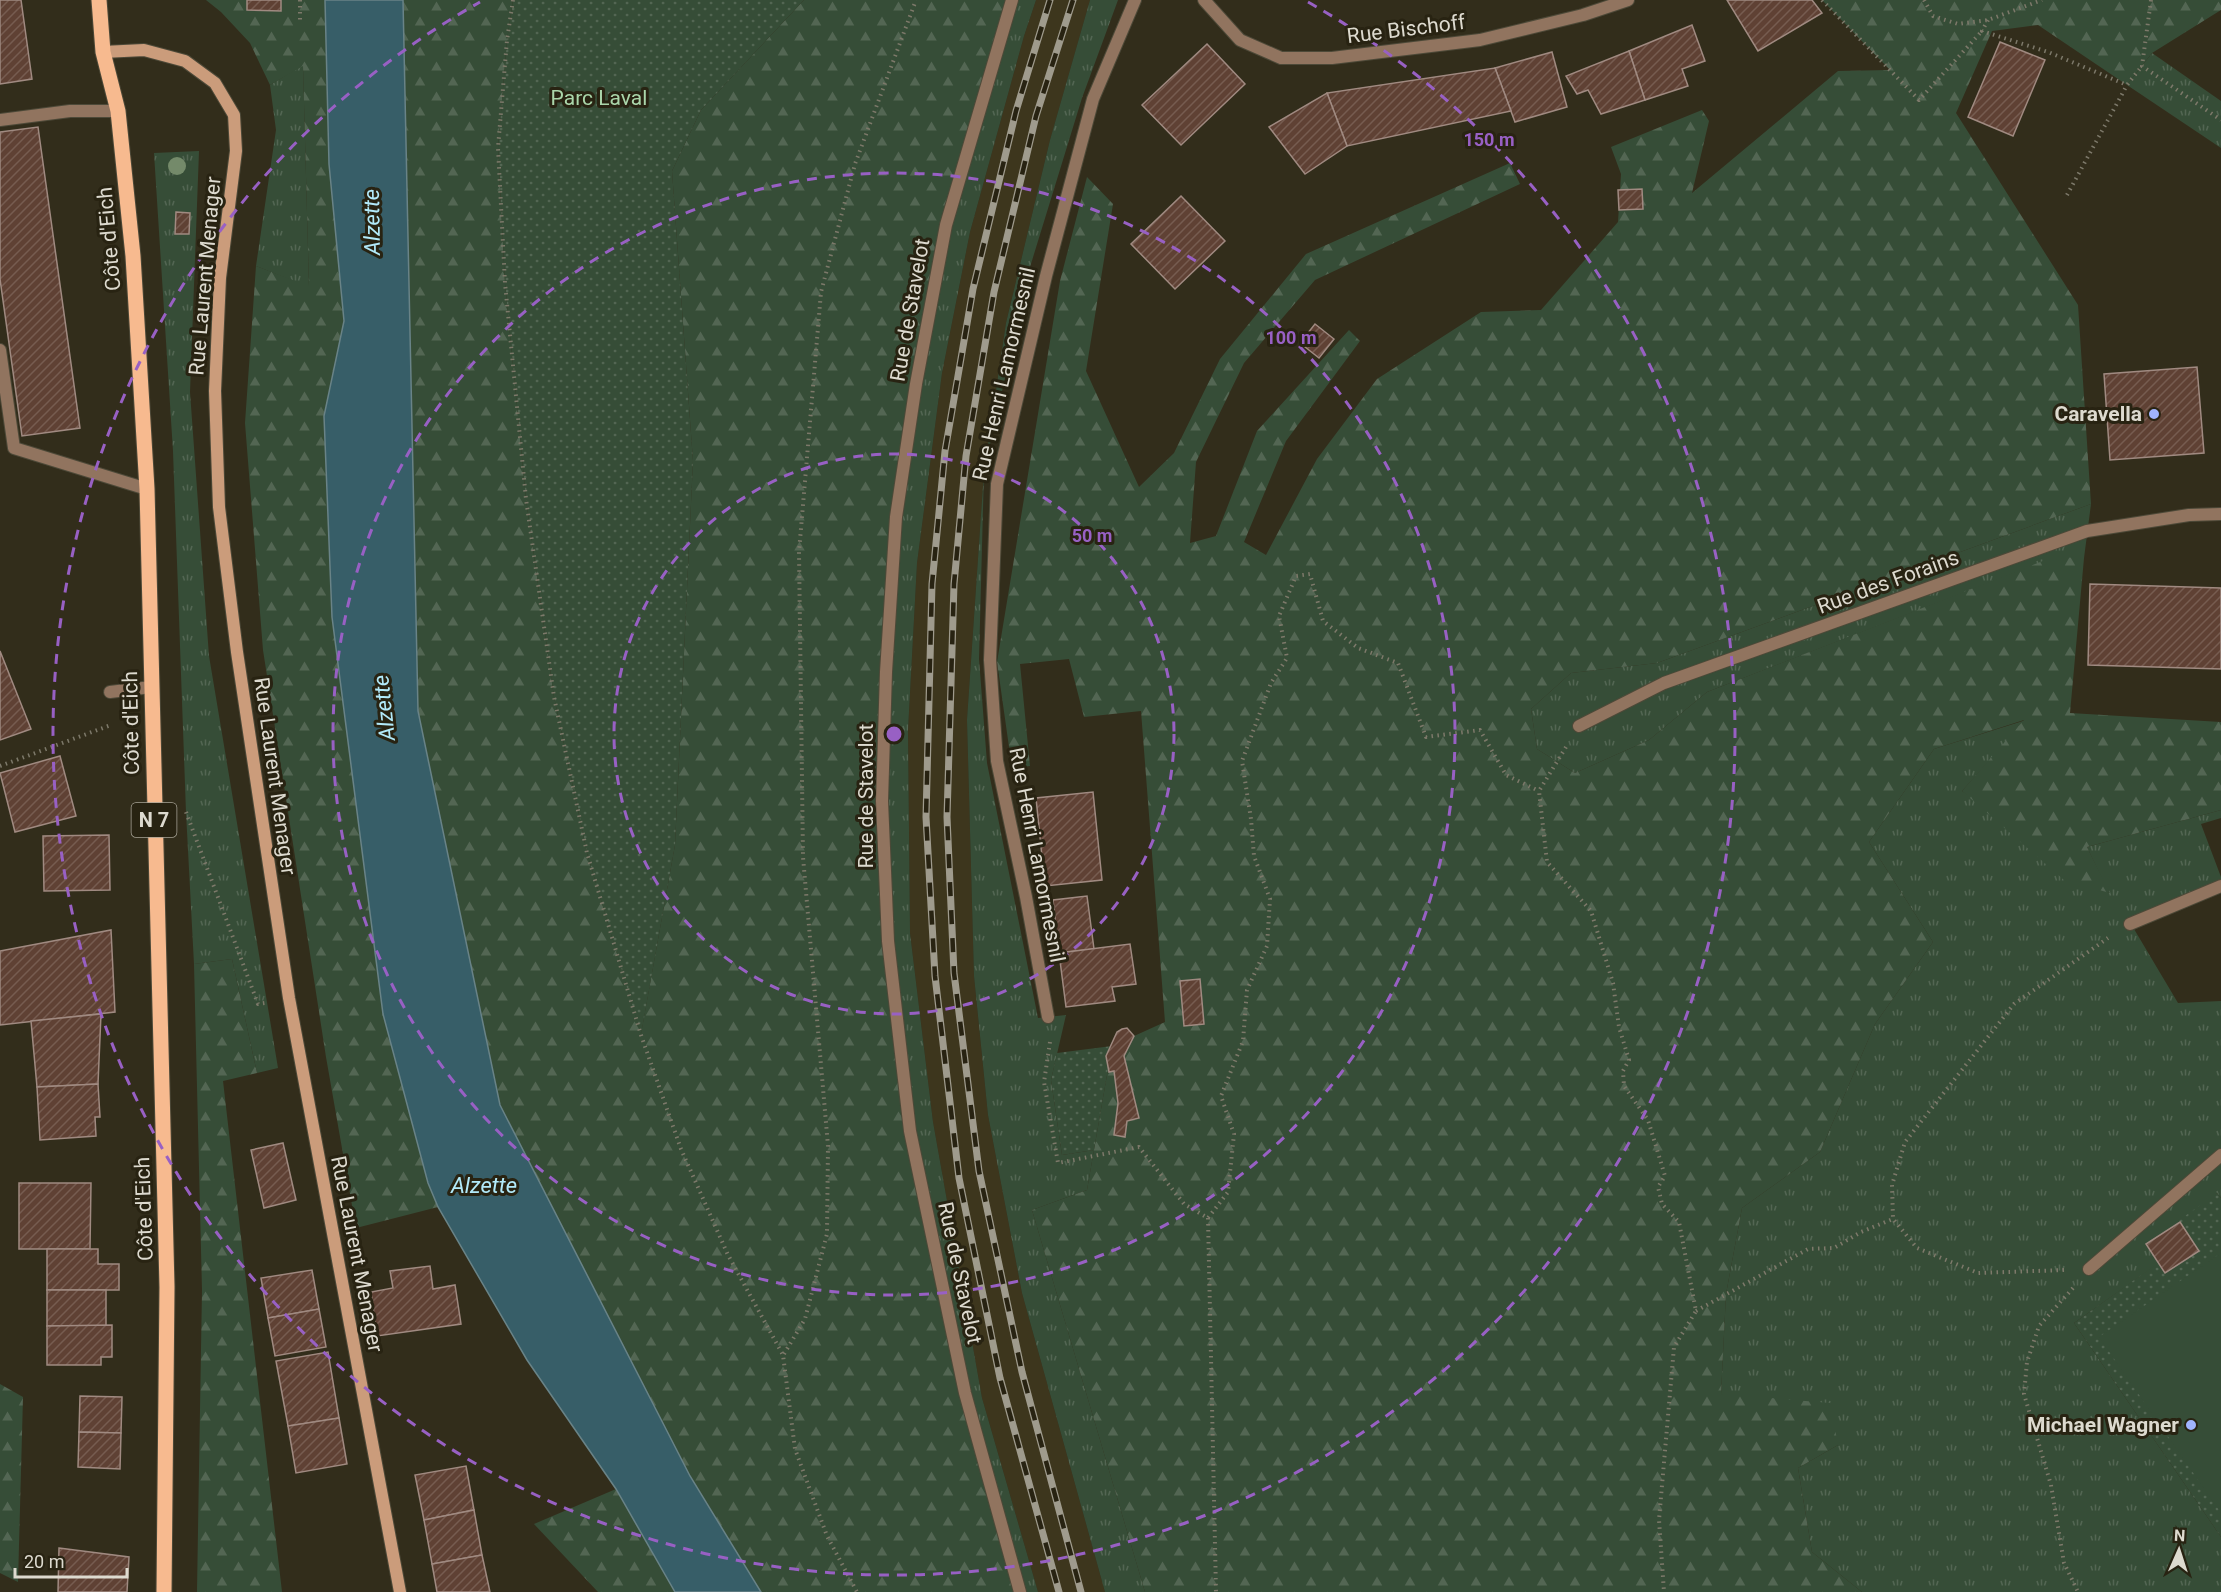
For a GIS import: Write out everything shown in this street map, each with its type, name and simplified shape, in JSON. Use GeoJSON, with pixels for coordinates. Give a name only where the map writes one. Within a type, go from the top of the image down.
{"type":"FeatureCollection","features":[{"type":"Feature","properties":{"kind":"main road","name":"Côte d'Eich"},"geometry":{"type":"LineString","coordinates":[[99,0],[103,52],[118,111],[133,256],[147,489],[167,1287],[164,1592]]}},
{"type":"Feature","properties":{"kind":"main road","name":"Rue Laurent Menager"},"geometry":{"type":"LineString","coordinates":[[103,52],[144,50],[185,61],[215,83],[234,115],[236,151],[220,278],[215,391],[219,507],[237,652],[289,998],[400,1592]]}},
{"type":"Feature","properties":{"kind":"street","name":"Rue de Stavelot"},"geometry":{"type":"LineString","coordinates":[[1012,0],[945,225],[916,384],[896,517],[886,672],[882,801],[888,941],[910,1131],[965,1393],[1020,1592]]}},
{"type":"Feature","properties":{"kind":"street","name":"Rue Henri Lamormesnil"},"geometry":{"type":"LineString","coordinates":[[1048,1017],[1026,897],[997,761],[990,660],[997,484],[1046,276],[1093,99],[1135,0]]}},
{"type":"Feature","properties":{"kind":"street","name":"Rue Bischoff"},"geometry":{"type":"LineString","coordinates":[[1204,0],[1240,40],[1281,58],[1332,58],[1480,40],[1583,15],[1628,0]]}},
{"type":"Feature","properties":{"kind":"street"},"geometry":{"type":"LineString","coordinates":[[0,120],[70,111],[118,111]]}},
{"type":"Feature","properties":{"kind":"street"},"geometry":{"type":"LineString","coordinates":[[0,350],[14,448],[147,489]]}},
{"type":"Feature","properties":{"kind":"street","name":"Rue des Forains"},"geometry":{"type":"LineString","coordinates":[[1579,726],[1664,683],[2087,531],[2189,515],[2221,514]]}},
{"type":"Feature","properties":{"kind":"street"},"geometry":{"type":"LineString","coordinates":[[110,692],[151,687]]}},
{"type":"Feature","properties":{"kind":"street"},"geometry":{"type":"LineString","coordinates":[[2130,924],[2221,886]]}},
{"type":"Feature","properties":{"kind":"street"},"geometry":{"type":"LineString","coordinates":[[2089,1269],[2221,1155]]}},
{"type":"Feature","properties":{"kind":"path"},"geometry":{"type":"LineString","coordinates":[[300,0],[300,20]]}},
{"type":"Feature","properties":{"kind":"path"},"geometry":{"type":"LineString","coordinates":[[513,0],[507,40],[498,148],[504,283],[526,499],[554,697],[587,853],[641,1035],[681,1149],[728,1255],[783,1355],[795,1449],[827,1536],[857,1592]]}},
{"type":"Feature","properties":{"kind":"path"},"geometry":{"type":"LineString","coordinates":[[783,1355],[805,1319],[827,1234],[828,1146],[803,857],[799,552],[821,292],[855,164],[916,0]]}},
{"type":"Feature","properties":{"kind":"path"},"geometry":{"type":"LineString","coordinates":[[1822,0],[1919,100],[1982,31],[1988,20]]}},
{"type":"Feature","properties":{"kind":"path"},"geometry":{"type":"LineString","coordinates":[[1924,0],[1934,16],[1958,24],[1988,20],[2042,0]]}},
{"type":"Feature","properties":{"kind":"path"},"geometry":{"type":"LineString","coordinates":[[2067,195],[2127,85],[2142,66],[2151,0]]}},
{"type":"Feature","properties":{"kind":"path"},"geometry":{"type":"LineString","coordinates":[[1982,31],[2048,52],[2127,85]]}},
{"type":"Feature","properties":{"kind":"path"},"geometry":{"type":"LineString","coordinates":[[2142,66],[2221,120]]}},
{"type":"Feature","properties":{"kind":"path"},"geometry":{"type":"LineString","coordinates":[[1216,1592],[1208,1218],[1228,1192],[1234,1134],[1221,1096],[1243,1041],[1247,990],[1267,946],[1270,898],[1254,856],[1242,761],[1271,682],[1287,658],[1279,616],[1296,576],[1310,574],[1323,621],[1358,648],[1398,663],[1426,738],[1480,730],[1506,775],[1539,792]]}},
{"type":"Feature","properties":{"kind":"path"},"geometry":{"type":"LineString","coordinates":[[0,765],[111,725]]}},
{"type":"Feature","properties":{"kind":"path"},"geometry":{"type":"LineString","coordinates":[[1579,726],[1539,792],[1547,862],[1591,911],[1613,983],[1619,1027],[1629,1060],[1623,1071],[1624,1086],[1648,1120],[1665,1176],[1658,1187],[1662,1204],[1679,1222],[1696,1311]]}},
{"type":"Feature","properties":{"kind":"path"},"geometry":{"type":"LineString","coordinates":[[186,812],[258,1004]]}},
{"type":"Feature","properties":{"kind":"path"},"geometry":{"type":"LineString","coordinates":[[2089,1269],[1978,1273],[1917,1248],[1893,1219],[1893,1185],[1905,1142],[2014,1004],[2091,948],[2130,924]]}},
{"type":"Feature","properties":{"kind":"path"},"geometry":{"type":"LineString","coordinates":[[1048,1017],[1051,1035],[1044,1082],[1058,1163],[1139,1147],[1184,1204],[1208,1218]]}},
{"type":"Feature","properties":{"kind":"path"},"geometry":{"type":"LineString","coordinates":[[1664,1592],[1659,1520],[1674,1347],[1696,1311],[1808,1249],[1834,1248],[1861,1232],[1893,1219]]}},
{"type":"Feature","properties":{"kind":"path"},"geometry":{"type":"LineString","coordinates":[[2078,1592],[2064,1563],[2051,1485],[2024,1394],[2027,1362],[2039,1326],[2089,1269]]}},
{"type":"Feature","properties":{"kind":"shaded area"},"geometry":{"type":"Polygon","coordinates":[[[1036,0],[1090,0],[1050,140],[1006,323],[984,471],[967,720],[974,976],[988,1115],[1022,1293],[1105,1592],[1038,1592],[982,1398],[933,1122],[910,933],[908,730],[917,563],[942,373],[970,232],[1036,0]]]}},
{"type":"Feature","properties":{"kind":"green space"},"geometry":{"type":"Polygon","coordinates":[[[206,0],[325,0],[329,164],[344,321],[324,416],[332,617],[383,1014],[428,1183],[438,1207],[356,1228],[326,1057],[263,650],[245,423],[256,266],[309,286],[303,66],[270,85],[250,43],[221,12],[206,0]]]}},
{"type":"Feature","properties":{"kind":"green space"},"geometry":{"type":"Polygon","coordinates":[[[403,0],[513,0],[507,40],[498,148],[505,283],[526,499],[554,697],[587,853],[641,1034],[675,845],[693,461],[672,171],[701,110],[804,0],[1012,0],[946,225],[896,517],[882,801],[910,1131],[965,1393],[1020,1592],[761,1592],[690,1476],[500,1105],[418,711],[403,0]]]}},
{"type":"Feature","properties":{"kind":"green space","name":"Parc Laval"},"geometry":{"type":"Polygon","coordinates":[[[513,0],[804,0],[701,110],[672,171],[693,461],[675,845],[641,1035],[587,853],[554,697],[526,499],[505,283],[498,148],[507,40],[513,0]]]}},
{"type":"Feature","properties":{"kind":"green space"},"geometry":{"type":"Polygon","coordinates":[[[1012,0],[1036,0],[970,232],[942,373],[917,563],[908,730],[910,933],[933,1122],[982,1398],[1038,1592],[1020,1592],[965,1393],[910,1131],[882,801],[896,517],[946,225],[1012,0]]]}},
{"type":"Feature","properties":{"kind":"green space"},"geometry":{"type":"Polygon","coordinates":[[[1090,0],[1118,0],[1082,98],[1030,267],[984,471],[1006,323],[1050,140],[1090,0]]]}},
{"type":"Feature","properties":{"kind":"green space"},"geometry":{"type":"Polygon","coordinates":[[[1822,0],[2221,0],[2221,10],[2152,53],[2127,85],[2038,25],[1992,31],[1956,113],[2078,305],[2091,504],[1657,663],[1571,673],[1531,709],[1537,749],[1575,773],[1649,740],[1707,692],[2053,557],[2084,558],[2070,713],[2221,722],[2221,810],[2087,847],[2110,893],[2064,880],[1962,791],[2024,720],[1934,749],[1869,842],[1933,942],[1875,1024],[1820,1152],[1742,1208],[1726,1294],[1721,1394],[1830,1403],[1838,1445],[1798,1468],[1812,1552],[1862,1592],[1145,1592],[1032,1210],[1087,1190],[1112,1046],[1165,1022],[1141,711],[1084,717],[1069,659],[1020,664],[1030,766],[1012,768],[997,662],[1060,281],[1087,177],[1113,204],[1086,371],[1139,487],[1174,453],[1220,359],[1306,254],[1510,163],[1520,184],[1315,280],[1244,363],[1196,462],[1190,543],[1216,536],[1257,431],[1349,330],[1360,341],[1286,441],[1244,542],[1266,555],[1317,459],[1377,379],[1481,312],[1541,310],[1618,222],[1621,174],[1611,147],[1702,110],[1709,121],[1692,193],[1838,71],[1890,70],[1822,0]]]}},
{"type":"Feature","properties":{"kind":"green space"},"geometry":{"type":"Polygon","coordinates":[[[2152,53],[2221,101],[2221,148],[2127,85],[2152,53]]]}},
{"type":"Feature","properties":{"kind":"green space"},"geometry":{"type":"Polygon","coordinates":[[[303,65],[309,287],[256,266],[276,130],[270,85],[303,65]]]}},
{"type":"Feature","properties":{"kind":"green space"},"geometry":{"type":"Polygon","coordinates":[[[199,151],[190,392],[209,656],[278,1068],[257,1073],[232,959],[194,964],[173,451],[154,153],[199,151]]]}},
{"type":"Feature","properties":{"kind":"green space"},"geometry":{"type":"Polygon","coordinates":[[[984,471],[979,659],[987,763],[1038,1018],[1066,1015],[1051,1080],[1062,1155],[1094,1150],[1087,1190],[1032,1210],[1145,1592],[1105,1592],[1022,1293],[988,1115],[974,976],[967,720],[984,471]]]}},
{"type":"Feature","properties":{"kind":"green space"},"geometry":{"type":"Polygon","coordinates":[[[2091,504],[2084,558],[2053,558],[1707,692],[1649,740],[1575,773],[1537,749],[1531,709],[1571,673],[1657,663],[2091,504]]]}},
{"type":"Feature","properties":{"kind":"green space"},"geometry":{"type":"Polygon","coordinates":[[[2026,720],[1962,791],[2109,893],[2087,847],[2221,810],[2221,818],[2201,824],[2221,877],[2221,886],[2131,924],[2178,1003],[2221,1001],[2221,1198],[2217,1193],[2159,1263],[2074,1323],[2221,1537],[2221,1592],[1862,1592],[1812,1552],[1798,1468],[1838,1445],[1721,1394],[1726,1294],[1742,1208],[1820,1152],[1875,1024],[1933,942],[1869,842],[1934,749],[2026,720]]]}},
{"type":"Feature","properties":{"kind":"green space"},"geometry":{"type":"Polygon","coordinates":[[[232,959],[257,1073],[223,1081],[282,1592],[197,1592],[202,1290],[194,964],[232,959]]]}},
{"type":"Feature","properties":{"kind":"green space"},"geometry":{"type":"Polygon","coordinates":[[[1112,1046],[1094,1150],[1062,1155],[1051,1080],[1057,1053],[1112,1046]]]}},
{"type":"Feature","properties":{"kind":"green space","name":"Michael Wagner"},"geometry":{"type":"Polygon","coordinates":[[[2217,1193],[2221,1198],[2221,1537],[2074,1323],[2158,1263],[2146,1244],[2217,1193]]]}},
{"type":"Feature","properties":{"kind":"green space","name":"Michael Wagner"},"geometry":{"type":"Polygon","coordinates":[[[2221,1253],[2221,1513],[2099,1337],[2221,1253]]]}},
{"type":"Feature","properties":{"kind":"green space"},"geometry":{"type":"Polygon","coordinates":[[[0,1384],[23,1397],[18,1582],[0,1573],[0,1384]]]}},
{"type":"Feature","properties":{"kind":"green space"},"geometry":{"type":"Polygon","coordinates":[[[616,1489],[675,1592],[598,1592],[534,1524],[616,1489]]]}},
{"type":"Feature","properties":{"kind":"water","name":"Alzette"},"geometry":{"type":"Polygon","coordinates":[[[325,0],[403,0],[418,711],[500,1105],[690,1476],[761,1592],[675,1592],[616,1489],[527,1360],[438,1207],[428,1183],[383,1014],[332,617],[324,416],[344,321],[329,164],[325,0]]]}},
{"type":"Feature","properties":{"kind":"building"},"geometry":{"type":"Polygon","coordinates":[[[0,0],[21,0],[32,79],[0,84],[0,0]]]}},
{"type":"Feature","properties":{"kind":"building"},"geometry":{"type":"Polygon","coordinates":[[[247,0],[281,0],[281,11],[247,10],[247,0]]]}},
{"type":"Feature","properties":{"kind":"building"},"geometry":{"type":"Polygon","coordinates":[[[1727,0],[1812,0],[1822,13],[1758,51],[1727,0]]]}},
{"type":"Feature","properties":{"kind":"building"},"geometry":{"type":"Polygon","coordinates":[[[1692,25],[1705,61],[1682,69],[1688,86],[1645,100],[1629,51],[1692,25]]]}},
{"type":"Feature","properties":{"kind":"building"},"geometry":{"type":"Polygon","coordinates":[[[2000,42],[2045,60],[2013,136],[1968,117],[2000,42]]]}},
{"type":"Feature","properties":{"kind":"building"},"geometry":{"type":"Polygon","coordinates":[[[1207,44],[1245,84],[1181,145],[1142,105],[1207,44]]]}},
{"type":"Feature","properties":{"kind":"building"},"geometry":{"type":"Polygon","coordinates":[[[1629,51],[1645,100],[1601,114],[1588,90],[1577,94],[1566,76],[1629,51]]]}},
{"type":"Feature","properties":{"kind":"building"},"geometry":{"type":"Polygon","coordinates":[[[1552,52],[1567,107],[1515,122],[1495,68],[1552,52]]]}},
{"type":"Feature","properties":{"kind":"building"},"geometry":{"type":"Polygon","coordinates":[[[1495,68],[1511,111],[1347,146],[1327,93],[1495,68]]]}},
{"type":"Feature","properties":{"kind":"building"},"geometry":{"type":"Polygon","coordinates":[[[1327,93],[1347,146],[1305,174],[1269,127],[1327,93]]]}},
{"type":"Feature","properties":{"kind":"building"},"geometry":{"type":"Polygon","coordinates":[[[38,127],[80,428],[22,436],[0,279],[0,132],[38,127]]]}},
{"type":"Feature","properties":{"kind":"building"},"geometry":{"type":"Polygon","coordinates":[[[1642,189],[1643,209],[1619,210],[1618,190],[1642,189]]]}},
{"type":"Feature","properties":{"kind":"building"},"geometry":{"type":"Polygon","coordinates":[[[1181,196],[1225,241],[1175,289],[1131,244],[1181,196]]]}},
{"type":"Feature","properties":{"kind":"building"},"geometry":{"type":"Polygon","coordinates":[[[176,212],[190,213],[189,234],[175,234],[176,212]]]}},
{"type":"Feature","properties":{"kind":"building"},"geometry":{"type":"Polygon","coordinates":[[[1315,324],[1334,339],[1319,358],[1300,343],[1315,324]]]}},
{"type":"Feature","properties":{"kind":"building","name":"Caravella"},"geometry":{"type":"Polygon","coordinates":[[[2197,367],[2204,453],[2110,460],[2104,374],[2197,367]]]}},
{"type":"Feature","properties":{"kind":"building"},"geometry":{"type":"Polygon","coordinates":[[[2090,584],[2221,588],[2221,669],[2088,665],[2090,584]]]}},
{"type":"Feature","properties":{"kind":"building"},"geometry":{"type":"Polygon","coordinates":[[[0,651],[31,729],[0,740],[0,651]]]}},
{"type":"Feature","properties":{"kind":"building"},"geometry":{"type":"Polygon","coordinates":[[[60,756],[76,816],[15,832],[0,773],[60,756]]]}},
{"type":"Feature","properties":{"kind":"building"},"geometry":{"type":"Polygon","coordinates":[[[1093,792],[1102,880],[1045,886],[1036,798],[1093,792]]]}},
{"type":"Feature","properties":{"kind":"building"},"geometry":{"type":"Polygon","coordinates":[[[109,835],[110,890],[44,891],[43,836],[109,835]]]}},
{"type":"Feature","properties":{"kind":"building"},"geometry":{"type":"Polygon","coordinates":[[[1087,896],[1094,949],[1059,953],[1053,900],[1087,896]]]}},
{"type":"Feature","properties":{"kind":"building"},"geometry":{"type":"Polygon","coordinates":[[[111,930],[115,1012],[0,1025],[0,951],[111,930]]]}},
{"type":"Feature","properties":{"kind":"building"},"geometry":{"type":"Polygon","coordinates":[[[1130,944],[1136,984],[1112,987],[1115,1001],[1066,1007],[1059,953],[1130,944]]]}},
{"type":"Feature","properties":{"kind":"building"},"geometry":{"type":"Polygon","coordinates":[[[1200,979],[1204,1024],[1184,1026],[1180,981],[1200,979]]]}},
{"type":"Feature","properties":{"kind":"building"},"geometry":{"type":"Polygon","coordinates":[[[101,1014],[98,1084],[37,1087],[31,1021],[101,1014]]]}},
{"type":"Feature","properties":{"kind":"building"},"geometry":{"type":"Polygon","coordinates":[[[1127,1028],[1134,1036],[1124,1056],[1139,1118],[1127,1121],[1125,1137],[1114,1135],[1118,1103],[1114,1071],[1109,1072],[1106,1056],[1117,1032],[1127,1028]]]}},
{"type":"Feature","properties":{"kind":"building"},"geometry":{"type":"Polygon","coordinates":[[[98,1084],[100,1117],[95,1117],[96,1136],[40,1140],[37,1087],[98,1084]]]}},
{"type":"Feature","properties":{"kind":"building"},"geometry":{"type":"Polygon","coordinates":[[[283,1143],[296,1200],[264,1208],[251,1150],[283,1143]]]}},
{"type":"Feature","properties":{"kind":"building"},"geometry":{"type":"Polygon","coordinates":[[[19,1183],[91,1183],[90,1249],[19,1249],[19,1183]]]}},
{"type":"Feature","properties":{"kind":"building"},"geometry":{"type":"Polygon","coordinates":[[[2180,1222],[2199,1251],[2165,1273],[2146,1244],[2180,1222]]]}},
{"type":"Feature","properties":{"kind":"building"},"geometry":{"type":"Polygon","coordinates":[[[47,1249],[98,1249],[98,1264],[119,1264],[119,1290],[47,1290],[47,1249]]]}},
{"type":"Feature","properties":{"kind":"building"},"geometry":{"type":"Polygon","coordinates":[[[430,1266],[433,1289],[455,1285],[461,1324],[377,1336],[371,1292],[393,1288],[390,1271],[430,1266]]]}},
{"type":"Feature","properties":{"kind":"building"},"geometry":{"type":"Polygon","coordinates":[[[312,1270],[319,1309],[268,1318],[261,1278],[312,1270]]]}},
{"type":"Feature","properties":{"kind":"building"},"geometry":{"type":"Polygon","coordinates":[[[47,1290],[106,1290],[106,1326],[47,1326],[47,1290]]]}},
{"type":"Feature","properties":{"kind":"building"},"geometry":{"type":"Polygon","coordinates":[[[319,1309],[326,1347],[275,1356],[268,1318],[319,1309]]]}},
{"type":"Feature","properties":{"kind":"building"},"geometry":{"type":"Polygon","coordinates":[[[112,1325],[112,1357],[101,1357],[101,1365],[47,1365],[47,1326],[112,1325]]]}},
{"type":"Feature","properties":{"kind":"building"},"geometry":{"type":"Polygon","coordinates":[[[328,1352],[339,1418],[288,1426],[276,1361],[328,1352]]]}},
{"type":"Feature","properties":{"kind":"building"},"geometry":{"type":"Polygon","coordinates":[[[80,1396],[122,1397],[121,1433],[79,1432],[80,1396]]]}},
{"type":"Feature","properties":{"kind":"building"},"geometry":{"type":"Polygon","coordinates":[[[339,1418],[347,1464],[296,1473],[288,1426],[339,1418]]]}},
{"type":"Feature","properties":{"kind":"building"},"geometry":{"type":"Polygon","coordinates":[[[79,1432],[121,1433],[120,1469],[78,1467],[79,1432]]]}},
{"type":"Feature","properties":{"kind":"building"},"geometry":{"type":"Polygon","coordinates":[[[466,1466],[474,1510],[424,1520],[415,1475],[466,1466]]]}},
{"type":"Feature","properties":{"kind":"building"},"geometry":{"type":"Polygon","coordinates":[[[474,1510],[482,1555],[432,1564],[424,1520],[474,1510]]]}},
{"type":"Feature","properties":{"kind":"building"},"geometry":{"type":"Polygon","coordinates":[[[59,1548],[129,1557],[127,1592],[58,1592],[59,1548]]]}},
{"type":"Feature","properties":{"kind":"building"},"geometry":{"type":"Polygon","coordinates":[[[482,1555],[490,1592],[437,1592],[432,1564],[482,1555]]]}},
{"type":"Feature","properties":{"kind":"railway"},"geometry":{"type":"LineString","coordinates":[[1050,0],[1016,111],[973,289],[945,451],[932,584],[926,817],[935,976],[959,1178],[1000,1378],[1059,1592]]}},
{"type":"Feature","properties":{"kind":"railway"},"geometry":{"type":"LineString","coordinates":[[1073,0],[1036,116],[994,292],[966,456],[954,584],[947,817],[954,973],[979,1171],[1022,1372],[1081,1592]]}},
{"type":"Feature","properties":{"kind":"place","name":"Caravella"},"geometry":{"type":"Point","coordinates":[2154,414]}},
{"type":"Feature","properties":{"kind":"place","name":"Michael Wagner"},"geometry":{"type":"Point","coordinates":[2191,1425]}}]}
